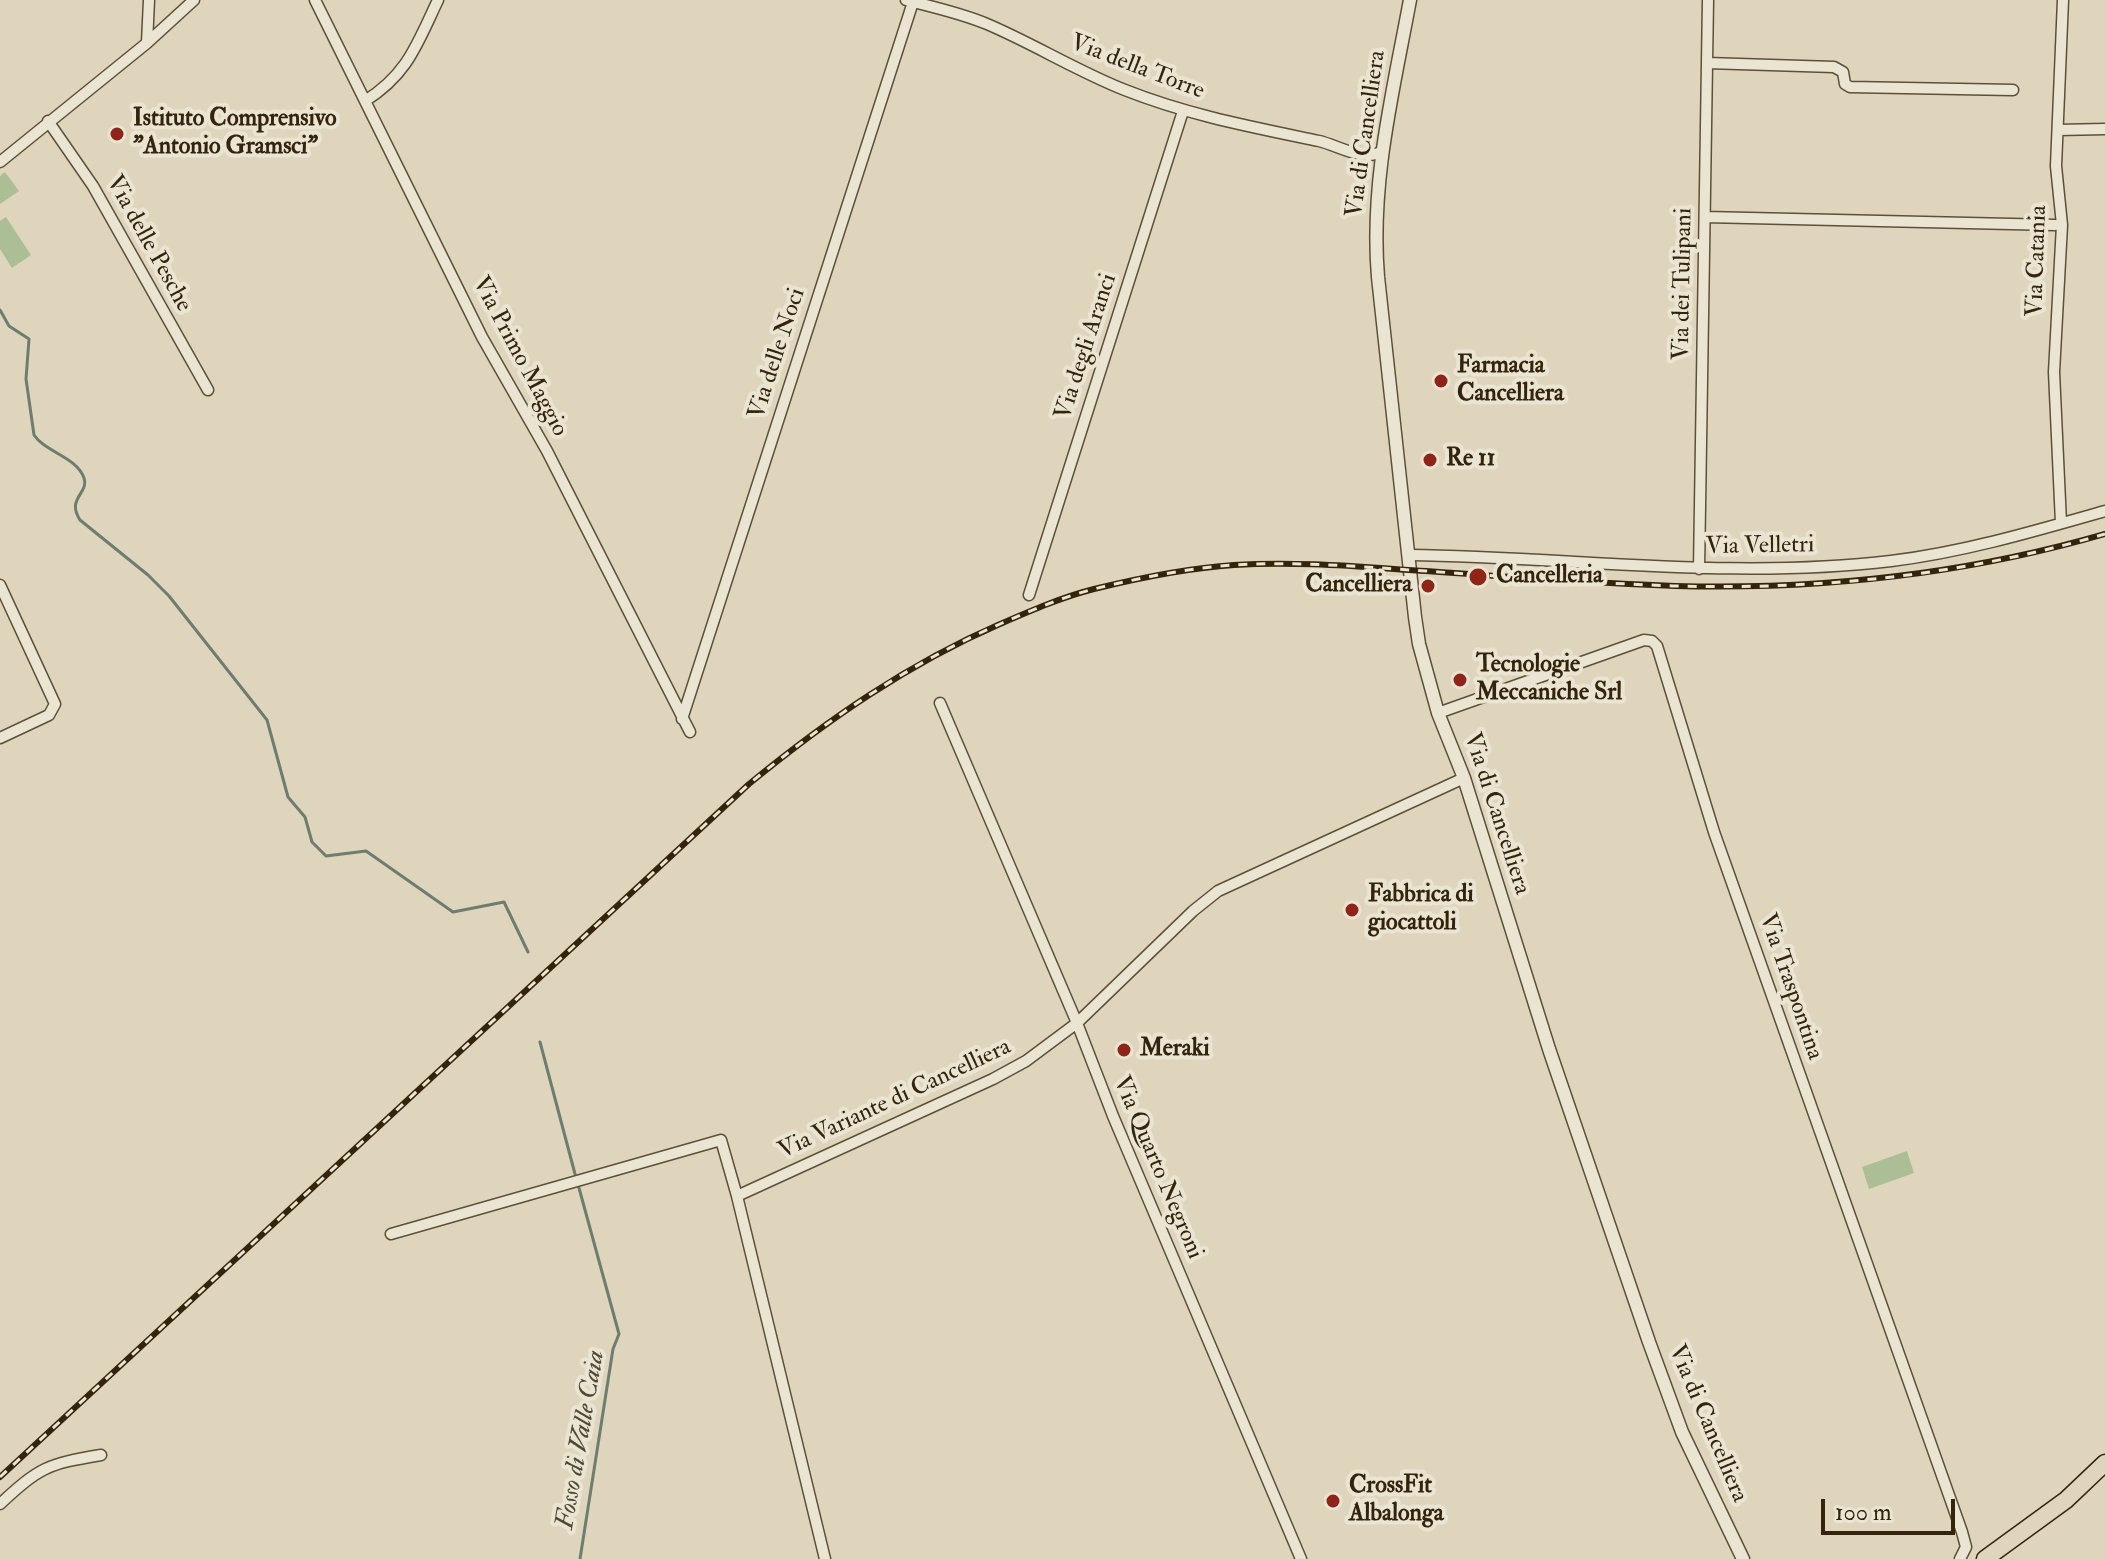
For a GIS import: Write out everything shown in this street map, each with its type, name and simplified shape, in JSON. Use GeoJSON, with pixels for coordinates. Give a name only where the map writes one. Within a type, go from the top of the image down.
{"type":"FeatureCollection","features":[{"type":"Feature","properties":{"kind":"main road"},"geometry":{"type":"LineString","coordinates":[[1985,1559],[2066,1500],[2105,1463]]}},
{"type":"Feature","properties":{"kind":"street"},"geometry":{"type":"LineString","coordinates":[[147,43],[149,0]]}},
{"type":"Feature","properties":{"kind":"street"},"geometry":{"type":"LineString","coordinates":[[0,162],[147,43],[194,0]]}},
{"type":"Feature","properties":{"kind":"street","name":"Via Primo Maggio"},"geometry":{"type":"LineString","coordinates":[[315,0],[482,337],[547,451],[690,732]]}},
{"type":"Feature","properties":{"kind":"street"},"geometry":{"type":"LineString","coordinates":[[365,101],[390,84],[402,70],[438,0]]}},
{"type":"Feature","properties":{"kind":"street","name":"Via di Cancelliera"},"geometry":{"type":"LineString","coordinates":[[1410,0],[1382,151],[1375,222],[1376,262],[1419,644],[1438,713],[1464,778],[1549,1049],[1639,1316],[1682,1432],[1743,1559]]}},
{"type":"Feature","properties":{"kind":"street","name":"Via dei Tulipani"},"geometry":{"type":"LineString","coordinates":[[1699,569],[1708,0]]}},
{"type":"Feature","properties":{"kind":"street","name":"Via Catania"},"geometry":{"type":"LineString","coordinates":[[2061,523],[2054,372],[2062,225],[2057,171],[2063,0]]}},
{"type":"Feature","properties":{"kind":"street","name":"Via della Torre"},"geometry":{"type":"LineString","coordinates":[[910,1],[985,23],[1093,77],[1183,111],[1336,145],[1360,154],[1373,156],[1382,151]]}},
{"type":"Feature","properties":{"kind":"street","name":"Via delle Noci"},"geometry":{"type":"LineString","coordinates":[[682,719],[910,1]]}},
{"type":"Feature","properties":{"kind":"street"},"geometry":{"type":"LineString","coordinates":[[1707,63],[1834,67],[1842,70],[1845,84],[1850,87],[2013,90]]}},
{"type":"Feature","properties":{"kind":"street","name":"Via degli Aranci"},"geometry":{"type":"LineString","coordinates":[[1029,595],[1183,111]]}},
{"type":"Feature","properties":{"kind":"street","name":"Via delle Pesche"},"geometry":{"type":"LineString","coordinates":[[48,121],[93,186],[208,390]]}},
{"type":"Feature","properties":{"kind":"street"},"geometry":{"type":"LineString","coordinates":[[2058,130],[2105,129]]}},
{"type":"Feature","properties":{"kind":"street"},"geometry":{"type":"LineString","coordinates":[[1360,154],[1372,166],[1378,182]]}},
{"type":"Feature","properties":{"kind":"street"},"geometry":{"type":"LineString","coordinates":[[1705,217],[2055,225]]}},
{"type":"Feature","properties":{"kind":"street","name":"Via Velletri"},"geometry":{"type":"LineString","coordinates":[[1410,555],[1699,569],[1798,568],[1896,560],[1991,542],[2105,511]]}},
{"type":"Feature","properties":{"kind":"street"},"geometry":{"type":"LineString","coordinates":[[0,585],[55,704],[49,715],[0,738]]}},
{"type":"Feature","properties":{"kind":"street","name":"Via Traspontina"},"geometry":{"type":"LineString","coordinates":[[1438,713],[1644,640],[1652,641],[1657,646],[1714,832],[1962,1532],[1966,1547],[1960,1559]]}},
{"type":"Feature","properties":{"kind":"street","name":"Via Quarto Negroni"},"geometry":{"type":"LineString","coordinates":[[940,703],[1301,1559]]}},
{"type":"Feature","properties":{"kind":"street","name":"Via Variante di Cancelliera"},"geometry":{"type":"LineString","coordinates":[[737,1196],[1004,1074],[1077,1023],[1193,911],[1218,891],[1464,778]]}},
{"type":"Feature","properties":{"kind":"street"},"geometry":{"type":"LineString","coordinates":[[391,1234],[721,1140],[825,1559]]}},
{"type":"Feature","properties":{"kind":"street"},"geometry":{"type":"LineString","coordinates":[[0,1504],[25,1481],[50,1465],[101,1455]]}},
{"type":"Feature","properties":{"kind":"green space"},"geometry":{"type":"Polygon","coordinates":[[[5,172],[19,191],[0,204],[0,176],[5,172]]]}},
{"type":"Feature","properties":{"kind":"green space"},"geometry":{"type":"Polygon","coordinates":[[[6,217],[31,255],[12,268],[0,249],[0,221],[6,217]]]}},
{"type":"Feature","properties":{"kind":"green space"},"geometry":{"type":"Polygon","coordinates":[[[1907,1151],[1914,1173],[1869,1189],[1862,1167],[1907,1151]]]}},
{"type":"Feature","properties":{"kind":"waterway","name":"Fosso di Valle Caia"},"geometry":{"type":"LineString","coordinates":[[0,310],[9,326],[29,339],[26,379],[34,435],[75,465],[84,478],[84,488],[75,506],[80,520],[169,596],[267,720],[288,797],[305,817],[312,842],[326,856],[366,851],[453,912],[504,902],[528,952]]}},
{"type":"Feature","properties":{"kind":"waterway","name":"Fosso di Valle Caia"},"geometry":{"type":"LineString","coordinates":[[540,1042],[575,1174]]}},
{"type":"Feature","properties":{"kind":"waterway","name":"Fosso di Valle Caia"},"geometry":{"type":"LineString","coordinates":[[579,1188],[619,1334],[613,1349],[580,1559]]}},
{"type":"Feature","properties":{"kind":"railway"},"geometry":{"type":"LineString","coordinates":[[0,1477],[749,784],[869,695],[933,657],[1000,624],[1094,589],[1164,574],[1234,565],[1330,565],[1550,580],[1730,587],[1838,582],[1946,570],[2105,534]]}},
{"type":"Feature","properties":{"kind":"place","name":"Istituto Comprensivo \"Antonio Gramsci\""},"geometry":{"type":"Point","coordinates":[117,134]}},
{"type":"Feature","properties":{"kind":"place","name":"Farmacia Cancelliera"},"geometry":{"type":"Point","coordinates":[1441,381]}},
{"type":"Feature","properties":{"kind":"place","name":"Re 11"},"geometry":{"type":"Point","coordinates":[1430,460]}},
{"type":"Feature","properties":{"kind":"place","name":"Cancelleria"},"geometry":{"type":"Point","coordinates":[1478,577]}},
{"type":"Feature","properties":{"kind":"place","name":"Cancelliera"},"geometry":{"type":"Point","coordinates":[1428,586]}},
{"type":"Feature","properties":{"kind":"place","name":"Tecnologie Meccaniche Srl"},"geometry":{"type":"Point","coordinates":[1460,680]}},
{"type":"Feature","properties":{"kind":"place","name":"Fabbrica di giocattoli"},"geometry":{"type":"Point","coordinates":[1352,910]}},
{"type":"Feature","properties":{"kind":"place","name":"Meraki"},"geometry":{"type":"Point","coordinates":[1124,1050]}},
{"type":"Feature","properties":{"kind":"place","name":"CrossFit Albalonga"},"geometry":{"type":"Point","coordinates":[1333,1501]}}]}
